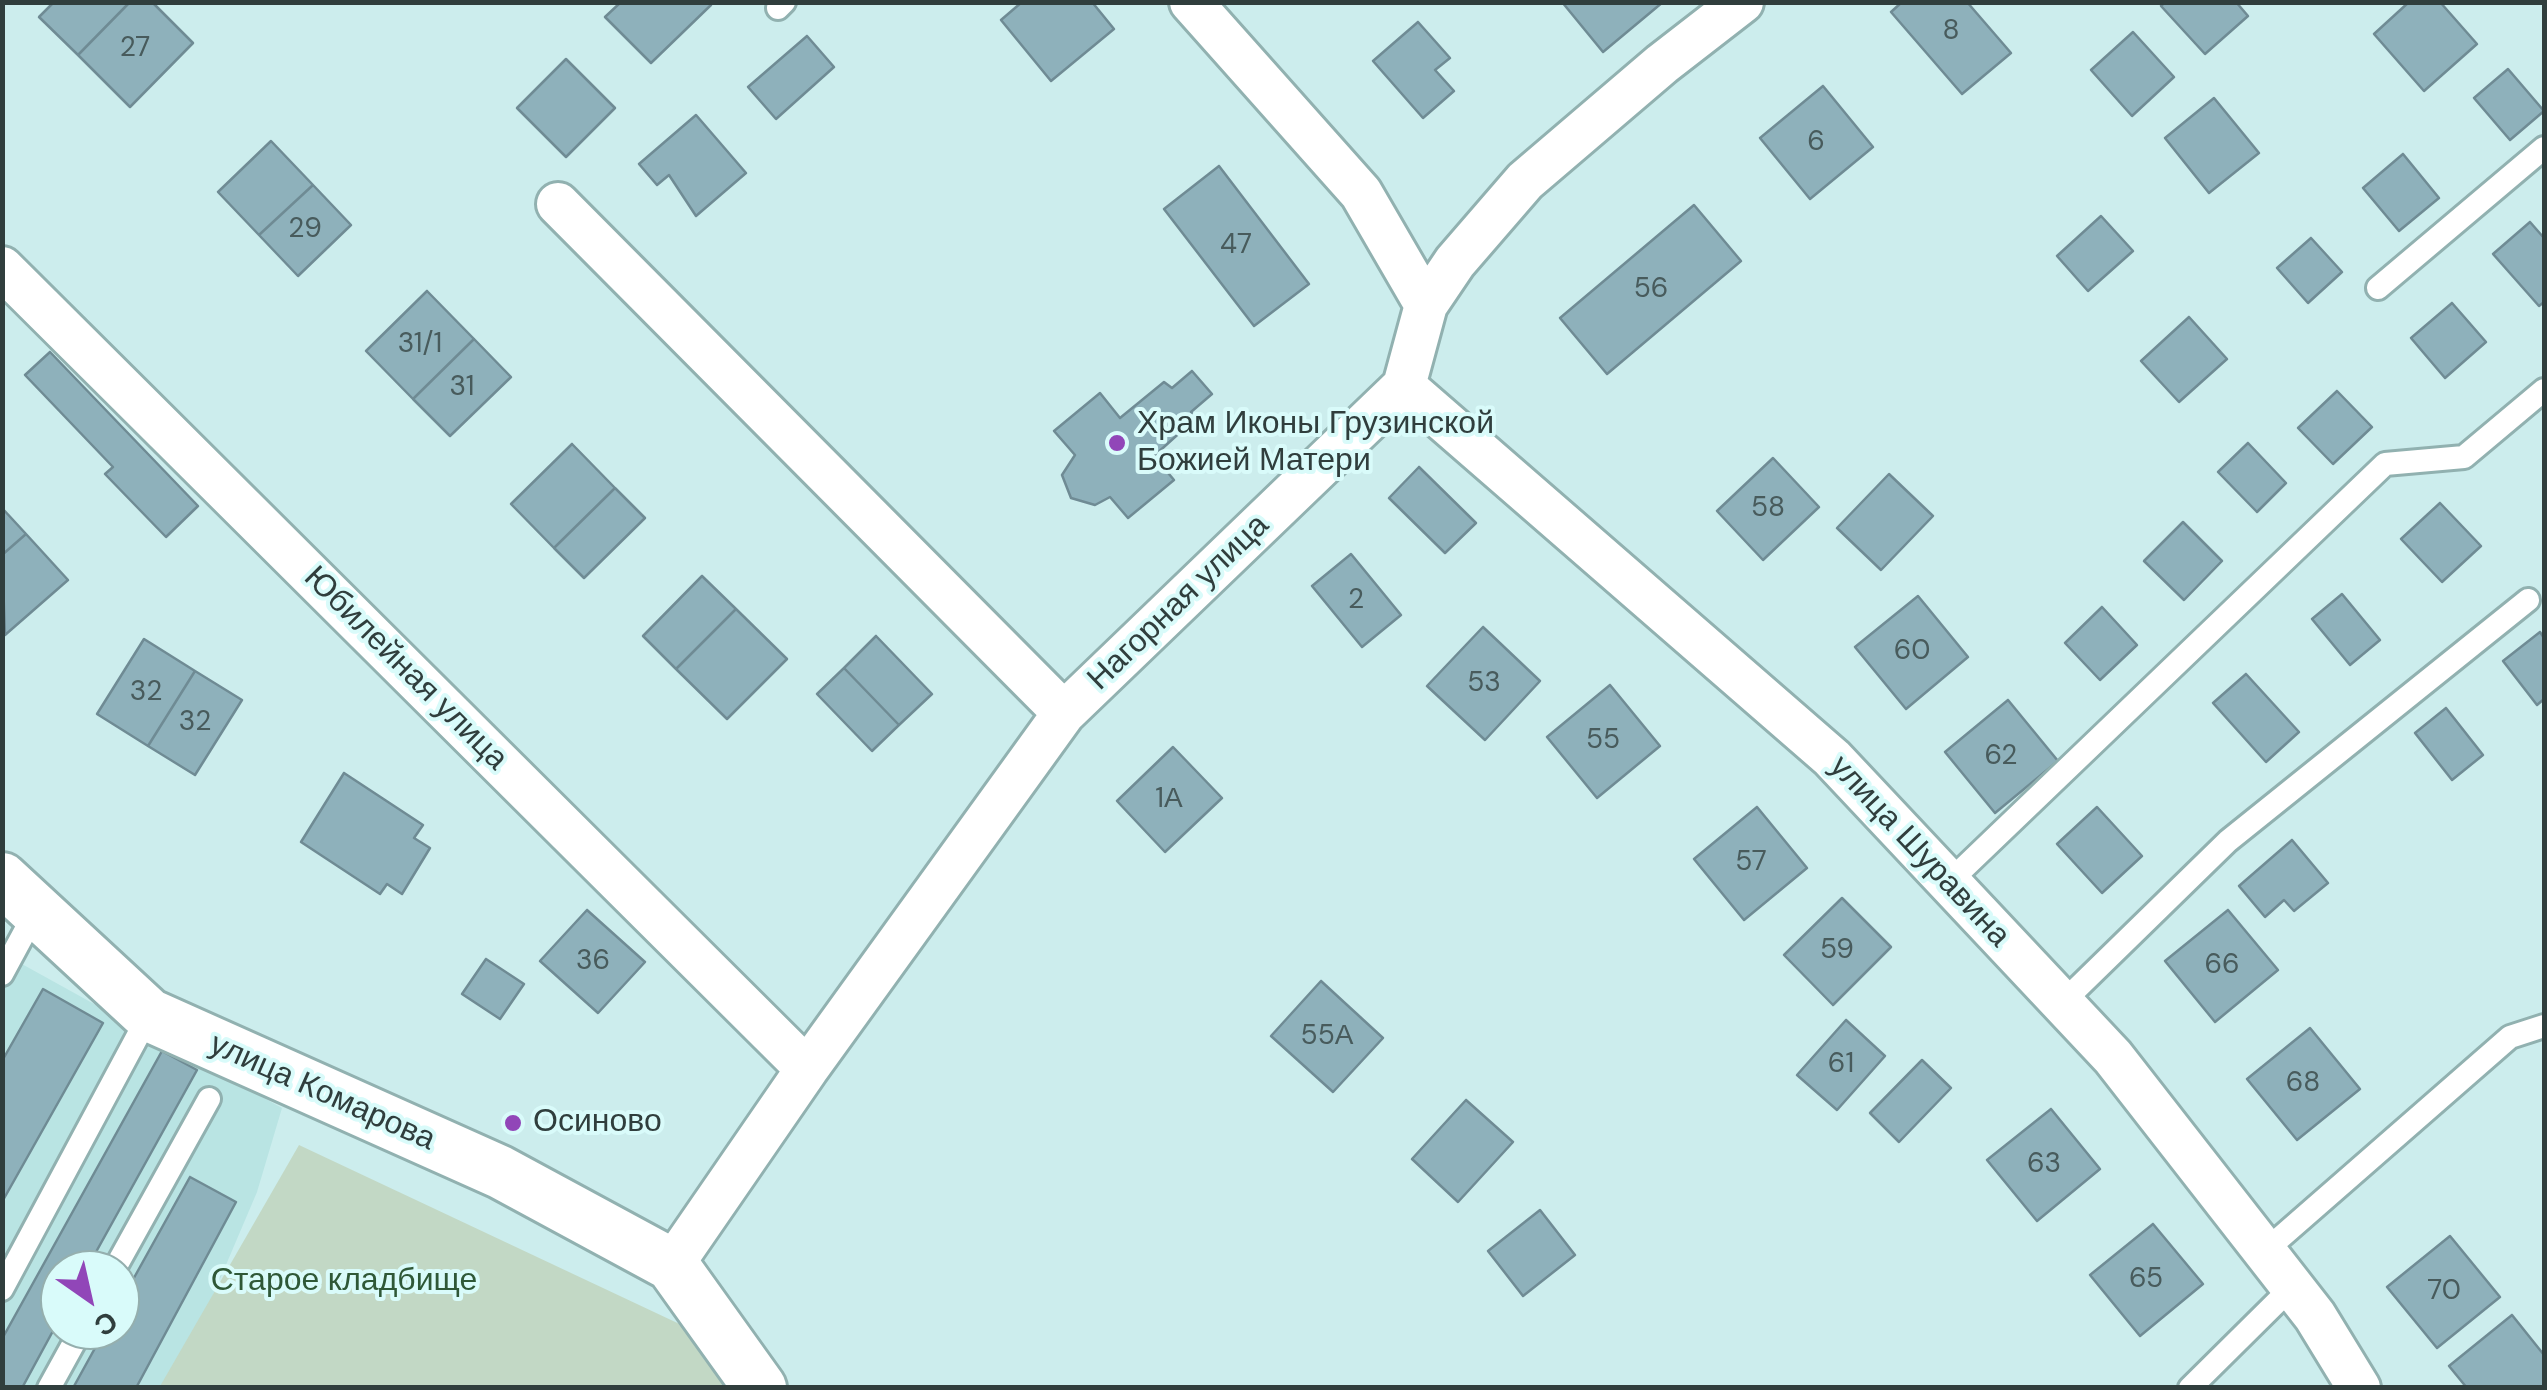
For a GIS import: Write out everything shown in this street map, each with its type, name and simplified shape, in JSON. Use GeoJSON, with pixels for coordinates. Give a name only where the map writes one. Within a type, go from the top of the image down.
{"type":"FeatureCollection","features":[{"type":"Feature","properties":{"kind":"street"},"geometry":{"type":"LineString","coordinates":[[1191,2],[1361,193],[1426,304]]}},
{"type":"Feature","properties":{"kind":"street"},"geometry":{"type":"LineString","coordinates":[[1404,386],[1426,304],[1455,262],[1526,181],[1662,64],[1742,2]]}},
{"type":"Feature","properties":{"kind":"street"},"geometry":{"type":"LineString","coordinates":[[558,204],[1064,713]]}},
{"type":"Feature","properties":{"kind":"street","name":"Юбилейная улица"},"geometry":{"type":"LineString","coordinates":[[2,268],[807,1069]]}},
{"type":"Feature","properties":{"kind":"street","name":"Нагорная улица"},"geometry":{"type":"LineString","coordinates":[[672,1265],[807,1069],[1064,713],[1404,386]]}},
{"type":"Feature","properties":{"kind":"street","name":"улица Шуравина"},"geometry":{"type":"LineString","coordinates":[[1404,386],[1832,758],[2113,1057],[2292,1287],[2359,1388]]}},
{"type":"Feature","properties":{"kind":"street","name":"улица Комарова"},"geometry":{"type":"LineString","coordinates":[[20,894],[150,1016],[500,1172],[672,1265]]}},
{"type":"Feature","properties":{"kind":"street"},"geometry":{"type":"LineString","coordinates":[[672,1265],[760,1388]]}},
{"type":"Feature","properties":{"kind":"lane"},"geometry":{"type":"LineString","coordinates":[[2378,288],[2544,148]]}},
{"type":"Feature","properties":{"kind":"lane"},"geometry":{"type":"LineString","coordinates":[[1948,883],[2386,464],[2464,457],[2544,390]]}},
{"type":"Feature","properties":{"kind":"lane"},"geometry":{"type":"LineString","coordinates":[[2062,1003],[2228,841],[2528,600]]}},
{"type":"Feature","properties":{"kind":"lane"},"geometry":{"type":"LineString","coordinates":[[2,974],[20,894]]}},
{"type":"Feature","properties":{"kind":"lane"},"geometry":{"type":"LineString","coordinates":[[2,1289],[150,1016]]}},
{"type":"Feature","properties":{"kind":"lane"},"geometry":{"type":"LineString","coordinates":[[2264,1251],[2510,1038],[2544,1026]]}},
{"type":"Feature","properties":{"kind":"lane"},"geometry":{"type":"LineString","coordinates":[[125,1250],[209,1100]]}},
{"type":"Feature","properties":{"kind":"lane"},"geometry":{"type":"LineString","coordinates":[[2190,1388],[2292,1287]]}},
{"type":"Feature","properties":{"kind":"lane"},"geometry":{"type":"LineString","coordinates":[[49,1388],[70,1350]]}},
{"type":"Feature","properties":{"kind":"shaded area"},"geometry":{"type":"Polygon","coordinates":[[[2,953],[282,1108],[257,1192],[174,1387],[3,1387],[2,953]]]}},
{"type":"Feature","properties":{"kind":"green space","name":"Старое кладбище"},"geometry":{"type":"Polygon","coordinates":[[[299,1145],[688,1328],[730,1388],[159,1388],[299,1145]]]}},
{"type":"Feature","properties":{"kind":"building"},"geometry":{"type":"Polygon","coordinates":[[[54,2],[130,2],[78,55],[39,17],[54,2]]]}},
{"type":"Feature","properties":{"kind":"building"},"geometry":{"type":"Polygon","coordinates":[[[130,2],[152,2],[193,43],[130,107],[78,55],[130,2]]]}},
{"type":"Feature","properties":{"kind":"building"},"geometry":{"type":"Polygon","coordinates":[[[621,2],[711,5],[651,63],[605,17],[621,2]]]}},
{"type":"Feature","properties":{"kind":"building"},"geometry":{"type":"Polygon","coordinates":[[[1022,2],[1092,2],[1114,29],[1051,81],[1001,20],[1022,2]]]}},
{"type":"Feature","properties":{"kind":"building"},"geometry":{"type":"Polygon","coordinates":[[[1562,2],[1663,2],[1603,52],[1562,2]]]}},
{"type":"Feature","properties":{"kind":"building"},"geometry":{"type":"Polygon","coordinates":[[[1902,2],[1967,2],[2011,53],[1962,94],[1891,12],[1902,2]]]}},
{"type":"Feature","properties":{"kind":"building"},"geometry":{"type":"Polygon","coordinates":[[[2165,2],[2236,2],[2248,16],[2205,54],[2161,6],[2165,2]]]}},
{"type":"Feature","properties":{"kind":"building"},"geometry":{"type":"Polygon","coordinates":[[[2409,2],[2440,2],[2477,44],[2424,91],[2374,34],[2409,2]]]}},
{"type":"Feature","properties":{"kind":"building"},"geometry":{"type":"Polygon","coordinates":[[[1418,22],[1450,58],[1435,70],[1454,91],[1423,118],[1373,61],[1418,22]]]}},
{"type":"Feature","properties":{"kind":"building"},"geometry":{"type":"Polygon","coordinates":[[[2133,32],[2174,77],[2132,116],[2091,70],[2133,32]]]}},
{"type":"Feature","properties":{"kind":"building"},"geometry":{"type":"Polygon","coordinates":[[[807,36],[834,67],[776,119],[748,87],[807,36]]]}},
{"type":"Feature","properties":{"kind":"building"},"geometry":{"type":"Polygon","coordinates":[[[566,59],[615,108],[566,157],[517,108],[566,59]]]}},
{"type":"Feature","properties":{"kind":"building"},"geometry":{"type":"Polygon","coordinates":[[[2508,69],[2544,111],[2510,140],[2474,98],[2508,69]]]}},
{"type":"Feature","properties":{"kind":"building"},"geometry":{"type":"Polygon","coordinates":[[[1823,86],[1873,147],[1810,199],[1760,138],[1823,86]]]}},
{"type":"Feature","properties":{"kind":"building"},"geometry":{"type":"Polygon","coordinates":[[[2214,98],[2259,153],[2209,193],[2165,138],[2214,98]]]}},
{"type":"Feature","properties":{"kind":"building"},"geometry":{"type":"Polygon","coordinates":[[[696,115],[746,173],[696,216],[669,175],[657,185],[639,164],[696,115]]]}},
{"type":"Feature","properties":{"kind":"building"},"geometry":{"type":"Polygon","coordinates":[[[271,141],[313,185],[259,235],[218,192],[271,141]]]}},
{"type":"Feature","properties":{"kind":"building"},"geometry":{"type":"Polygon","coordinates":[[[2403,154],[2439,198],[2399,231],[2363,188],[2403,154]]]}},
{"type":"Feature","properties":{"kind":"building"},"geometry":{"type":"Polygon","coordinates":[[[1219,166],[1309,284],[1254,326],[1164,209],[1219,166]]]}},
{"type":"Feature","properties":{"kind":"building"},"geometry":{"type":"Polygon","coordinates":[[[313,185],[351,225],[298,276],[259,235],[313,185]]]}},
{"type":"Feature","properties":{"kind":"building"},"geometry":{"type":"Polygon","coordinates":[[[1694,205],[1741,261],[1607,374],[1560,318],[1694,205]]]}},
{"type":"Feature","properties":{"kind":"building"},"geometry":{"type":"Polygon","coordinates":[[[2101,216],[2133,251],[2088,291],[2057,256],[2101,216]]]}},
{"type":"Feature","properties":{"kind":"building"},"geometry":{"type":"Polygon","coordinates":[[[2530,222],[2544,238],[2544,302],[2539,306],[2493,254],[2530,222]]]}},
{"type":"Feature","properties":{"kind":"building"},"geometry":{"type":"Polygon","coordinates":[[[2311,238],[2342,272],[2308,303],[2277,268],[2311,238]]]}},
{"type":"Feature","properties":{"kind":"building"},"geometry":{"type":"Polygon","coordinates":[[[427,291],[474,339],[413,399],[366,351],[427,291]]]}},
{"type":"Feature","properties":{"kind":"building"},"geometry":{"type":"Polygon","coordinates":[[[2452,303],[2486,342],[2445,378],[2411,338],[2452,303]]]}},
{"type":"Feature","properties":{"kind":"building"},"geometry":{"type":"Polygon","coordinates":[[[2189,317],[2227,359],[2179,402],[2141,361],[2189,317]]]}},
{"type":"Feature","properties":{"kind":"building"},"geometry":{"type":"Polygon","coordinates":[[[474,339],[511,377],[450,436],[413,399],[474,339]]]}},
{"type":"Feature","properties":{"kind":"building"},"geometry":{"type":"Polygon","coordinates":[[[50,352],[198,506],[166,537],[105,474],[113,467],[25,375],[50,352]]]}},
{"type":"Feature","properties":{"kind":"building","name":"Храм Иконы Грузинской Божией Матери"},"geometry":{"type":"Polygon","coordinates":[[[1192,371],[1212,394],[1191,412],[1196,418],[1154,456],[1174,480],[1128,518],[1110,497],[1095,505],[1071,498],[1062,475],[1075,455],[1054,431],[1100,393],[1120,418],[1164,382],[1172,388],[1192,371]]]}},
{"type":"Feature","properties":{"kind":"building"},"geometry":{"type":"Polygon","coordinates":[[[2337,391],[2372,427],[2333,464],[2298,428],[2337,391]]]}},
{"type":"Feature","properties":{"kind":"building"},"geometry":{"type":"Polygon","coordinates":[[[2248,443],[2286,483],[2257,512],[2218,472],[2248,443]]]}},
{"type":"Feature","properties":{"kind":"building"},"geometry":{"type":"Polygon","coordinates":[[[572,444],[615,488],[554,548],[511,504],[572,444]]]}},
{"type":"Feature","properties":{"kind":"building"},"geometry":{"type":"Polygon","coordinates":[[[1773,458],[1819,507],[1763,560],[1717,511],[1773,458]]]}},
{"type":"Feature","properties":{"kind":"building"},"geometry":{"type":"Polygon","coordinates":[[[1419,467],[1476,523],[1445,553],[1389,498],[1419,467]]]}},
{"type":"Feature","properties":{"kind":"building"},"geometry":{"type":"Polygon","coordinates":[[[1889,474],[1933,516],[1881,570],[1837,528],[1889,474]]]}},
{"type":"Feature","properties":{"kind":"building"},"geometry":{"type":"Polygon","coordinates":[[[615,488],[645,518],[584,578],[554,548],[615,488]]]}},
{"type":"Feature","properties":{"kind":"building"},"geometry":{"type":"Polygon","coordinates":[[[2440,503],[2481,546],[2442,582],[2401,539],[2440,503]]]}},
{"type":"Feature","properties":{"kind":"building"},"geometry":{"type":"Polygon","coordinates":[[[2,508],[26,534],[2,555],[2,508]]]}},
{"type":"Feature","properties":{"kind":"building"},"geometry":{"type":"Polygon","coordinates":[[[2183,522],[2222,561],[2184,600],[2144,561],[2183,522]]]}},
{"type":"Feature","properties":{"kind":"building"},"geometry":{"type":"Polygon","coordinates":[[[26,534],[68,580],[5,635],[2,555],[26,534]]]}},
{"type":"Feature","properties":{"kind":"building"},"geometry":{"type":"Polygon","coordinates":[[[1351,554],[1401,615],[1362,647],[1312,586],[1351,554]]]}},
{"type":"Feature","properties":{"kind":"building"},"geometry":{"type":"Polygon","coordinates":[[[702,576],[736,609],[676,669],[643,636],[702,576]]]}},
{"type":"Feature","properties":{"kind":"building"},"geometry":{"type":"Polygon","coordinates":[[[2342,594],[2380,640],[2350,665],[2312,619],[2342,594]]]}},
{"type":"Feature","properties":{"kind":"building"},"geometry":{"type":"Polygon","coordinates":[[[1918,596],[1968,657],[1906,709],[1855,647],[1918,596]]]}},
{"type":"Feature","properties":{"kind":"building"},"geometry":{"type":"Polygon","coordinates":[[[2102,607],[2137,645],[2100,680],[2065,643],[2102,607]]]}},
{"type":"Feature","properties":{"kind":"building"},"geometry":{"type":"Polygon","coordinates":[[[736,609],[787,659],[727,719],[676,669],[736,609]]]}},
{"type":"Feature","properties":{"kind":"building"},"geometry":{"type":"Polygon","coordinates":[[[1483,627],[1540,681],[1485,740],[1427,686],[1483,627]]]}},
{"type":"Feature","properties":{"kind":"building"},"geometry":{"type":"Polygon","coordinates":[[[2540,632],[2544,638],[2544,699],[2537,705],[2503,661],[2540,632]]]}},
{"type":"Feature","properties":{"kind":"building"},"geometry":{"type":"Polygon","coordinates":[[[876,636],[932,694],[899,725],[844,668],[876,636]]]}},
{"type":"Feature","properties":{"kind":"building"},"geometry":{"type":"Polygon","coordinates":[[[144,639],[195,671],[148,746],[97,714],[144,639]]]}},
{"type":"Feature","properties":{"kind":"building"},"geometry":{"type":"Polygon","coordinates":[[[844,668],[899,725],[872,751],[817,694],[844,668]]]}},
{"type":"Feature","properties":{"kind":"building"},"geometry":{"type":"Polygon","coordinates":[[[195,671],[242,700],[195,775],[148,746],[195,671]]]}},
{"type":"Feature","properties":{"kind":"building"},"geometry":{"type":"Polygon","coordinates":[[[2246,674],[2299,732],[2266,762],[2213,703],[2246,674]]]}},
{"type":"Feature","properties":{"kind":"building"},"geometry":{"type":"Polygon","coordinates":[[[1610,685],[1660,746],[1597,798],[1547,737],[1610,685]]]}},
{"type":"Feature","properties":{"kind":"building"},"geometry":{"type":"Polygon","coordinates":[[[2008,700],[2058,761],[1995,813],[1945,752],[2008,700]]]}},
{"type":"Feature","properties":{"kind":"building"},"geometry":{"type":"Polygon","coordinates":[[[2446,708],[2483,755],[2452,780],[2415,733],[2446,708]]]}},
{"type":"Feature","properties":{"kind":"building"},"geometry":{"type":"Polygon","coordinates":[[[1173,747],[1222,798],[1165,852],[1117,801],[1173,747]]]}},
{"type":"Feature","properties":{"kind":"building"},"geometry":{"type":"Polygon","coordinates":[[[344,773],[423,825],[414,838],[430,848],[402,894],[387,884],[380,894],[301,842],[344,773]]]}},
{"type":"Feature","properties":{"kind":"building"},"geometry":{"type":"Polygon","coordinates":[[[1757,807],[1807,868],[1744,920],[1694,859],[1757,807]]]}},
{"type":"Feature","properties":{"kind":"building"},"geometry":{"type":"Polygon","coordinates":[[[2097,807],[2142,856],[2102,893],[2057,844],[2097,807]]]}},
{"type":"Feature","properties":{"kind":"building"},"geometry":{"type":"Polygon","coordinates":[[[2292,840],[2328,883],[2294,911],[2284,900],[2265,917],[2239,886],[2292,840]]]}},
{"type":"Feature","properties":{"kind":"building"},"geometry":{"type":"Polygon","coordinates":[[[1842,898],[1891,947],[1833,1005],[1784,955],[1842,898]]]}},
{"type":"Feature","properties":{"kind":"building"},"geometry":{"type":"Polygon","coordinates":[[[587,910],[645,962],[598,1013],[540,961],[587,910]]]}},
{"type":"Feature","properties":{"kind":"building"},"geometry":{"type":"Polygon","coordinates":[[[2228,910],[2278,970],[2215,1022],[2165,961],[2228,910]]]}},
{"type":"Feature","properties":{"kind":"building"},"geometry":{"type":"Polygon","coordinates":[[[486,959],[524,984],[500,1019],[462,994],[486,959]]]}},
{"type":"Feature","properties":{"kind":"building"},"geometry":{"type":"Polygon","coordinates":[[[1321,981],[1383,1038],[1333,1092],[1271,1036],[1321,981]]]}},
{"type":"Feature","properties":{"kind":"building"},"geometry":{"type":"Polygon","coordinates":[[[43,989],[103,1023],[2,1202],[2,1061],[43,989]]]}},
{"type":"Feature","properties":{"kind":"building"},"geometry":{"type":"Polygon","coordinates":[[[1846,1020],[1885,1056],[1837,1110],[1797,1075],[1846,1020]]]}},
{"type":"Feature","properties":{"kind":"building"},"geometry":{"type":"Polygon","coordinates":[[[2310,1028],[2360,1089],[2297,1140],[2247,1079],[2310,1028]]]}},
{"type":"Feature","properties":{"kind":"building"},"geometry":{"type":"Polygon","coordinates":[[[162,1051],[197,1070],[97,1250],[51,1250],[162,1051]]]}},
{"type":"Feature","properties":{"kind":"building"},"geometry":{"type":"Polygon","coordinates":[[[1922,1060],[1951,1088],[1899,1142],[1870,1113],[1922,1060]]]}},
{"type":"Feature","properties":{"kind":"building"},"geometry":{"type":"Polygon","coordinates":[[[1466,1100],[1513,1142],[1458,1202],[1412,1159],[1466,1100]]]}},
{"type":"Feature","properties":{"kind":"building"},"geometry":{"type":"Polygon","coordinates":[[[2051,1109],[2100,1169],[2037,1221],[1987,1160],[2051,1109]]]}},
{"type":"Feature","properties":{"kind":"building"},"geometry":{"type":"Polygon","coordinates":[[[190,1177],[236,1202],[136,1388],[73,1388],[94,1350],[140,1350],[140,1267],[190,1177]]]}},
{"type":"Feature","properties":{"kind":"building"},"geometry":{"type":"Polygon","coordinates":[[[1540,1210],[1575,1255],[1523,1296],[1488,1251],[1540,1210]]]}},
{"type":"Feature","properties":{"kind":"building"},"geometry":{"type":"Polygon","coordinates":[[[2153,1224],[2203,1284],[2140,1336],[2090,1275],[2153,1224]]]}},
{"type":"Feature","properties":{"kind":"building"},"geometry":{"type":"Polygon","coordinates":[[[2450,1236],[2500,1297],[2437,1348],[2387,1287],[2450,1236]]]}},
{"type":"Feature","properties":{"kind":"building"},"geometry":{"type":"Polygon","coordinates":[[[40,1271],[43,1350],[22,1388],[2,1388],[2,1339],[40,1271]]]}},
{"type":"Feature","properties":{"kind":"building"},"geometry":{"type":"Polygon","coordinates":[[[2512,1315],[2544,1355],[2544,1388],[2467,1388],[2449,1366],[2512,1315]]]}},
{"type":"Feature","properties":{"kind":"place","name":"Храм Иконы Грузинской Божией Матери"},"geometry":{"type":"Point","coordinates":[1117,443]}},
{"type":"Feature","properties":{"kind":"place","name":"Осиново"},"geometry":{"type":"Point","coordinates":[513,1123]}}]}
